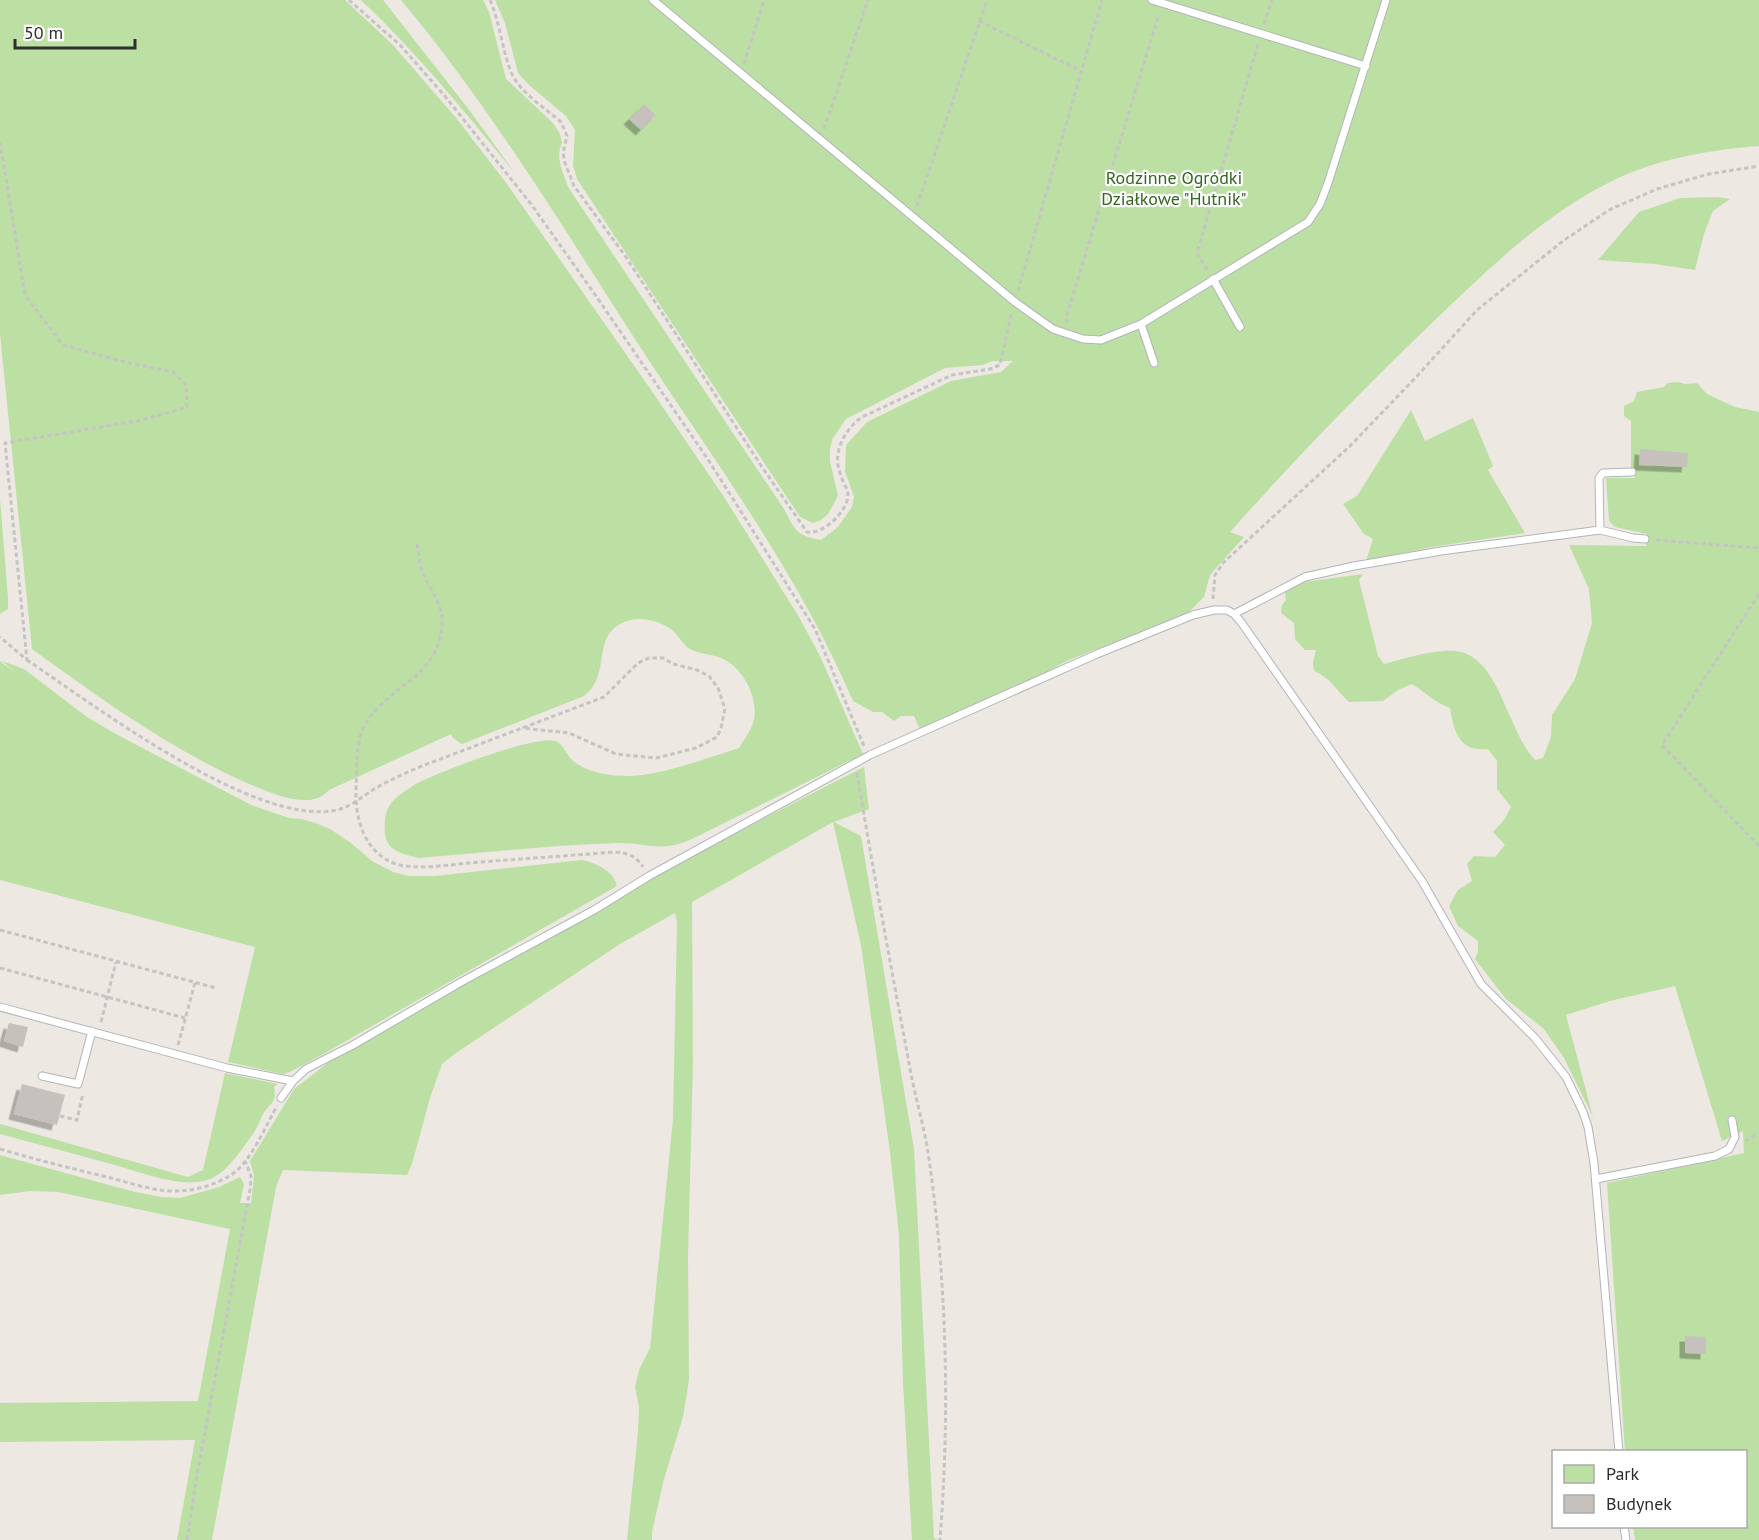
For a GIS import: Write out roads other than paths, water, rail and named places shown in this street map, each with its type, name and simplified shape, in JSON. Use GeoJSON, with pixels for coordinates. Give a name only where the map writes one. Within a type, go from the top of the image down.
{"type":"FeatureCollection","features":[{"type":"Feature","properties":{"kind":"lane"},"geometry":{"type":"LineString","coordinates":[[653,0],[1015,302],[1053,329],[1083,339],[1101,340],[1141,324],[1308,222],[1320,204],[1328,183],[1386,0]]}},
{"type":"Feature","properties":{"kind":"lane"},"geometry":{"type":"LineString","coordinates":[[1152,0],[1366,66]]}},
{"type":"Feature","properties":{"kind":"lane"},"geometry":{"type":"LineString","coordinates":[[1213,279],[1240,327]]}},
{"type":"Feature","properties":{"kind":"lane"},"geometry":{"type":"LineString","coordinates":[[1141,324],[1154,363]]}},
{"type":"Feature","properties":{"kind":"lane"},"geometry":{"type":"LineString","coordinates":[[1600,530],[1599,478],[1603,473],[1632,472]]}},
{"type":"Feature","properties":{"kind":"lane"},"geometry":{"type":"LineString","coordinates":[[1234,614],[1286,586],[1322,572],[1441,551],[1600,530],[1645,539]]}},
{"type":"Feature","properties":{"kind":"lane"},"geometry":{"type":"LineString","coordinates":[[281,1098],[293,1081],[306,1069],[353,1045],[461,982],[594,910],[649,876],[868,756],[1123,643],[1192,615],[1214,610],[1227,610],[1234,614],[1422,881],[1481,984],[1535,1038],[1566,1077],[1579,1101],[1588,1127],[1596,1179],[1619,1450]]}},
{"type":"Feature","properties":{"kind":"lane"},"geometry":{"type":"LineString","coordinates":[[0,1007],[227,1068],[293,1081]]}},
{"type":"Feature","properties":{"kind":"lane"},"geometry":{"type":"LineString","coordinates":[[42,1076],[78,1084],[92,1031]]}},
{"type":"Feature","properties":{"kind":"lane"},"geometry":{"type":"LineString","coordinates":[[1596,1179],[1715,1155],[1729,1149],[1736,1137],[1732,1120]]}},
{"type":"Feature","properties":{"kind":"park label","name":"Rodzinne Ogródki Działkowe \"Hutnik\""},"geometry":{"type":"Point","coordinates":[1174,188]}}]}
